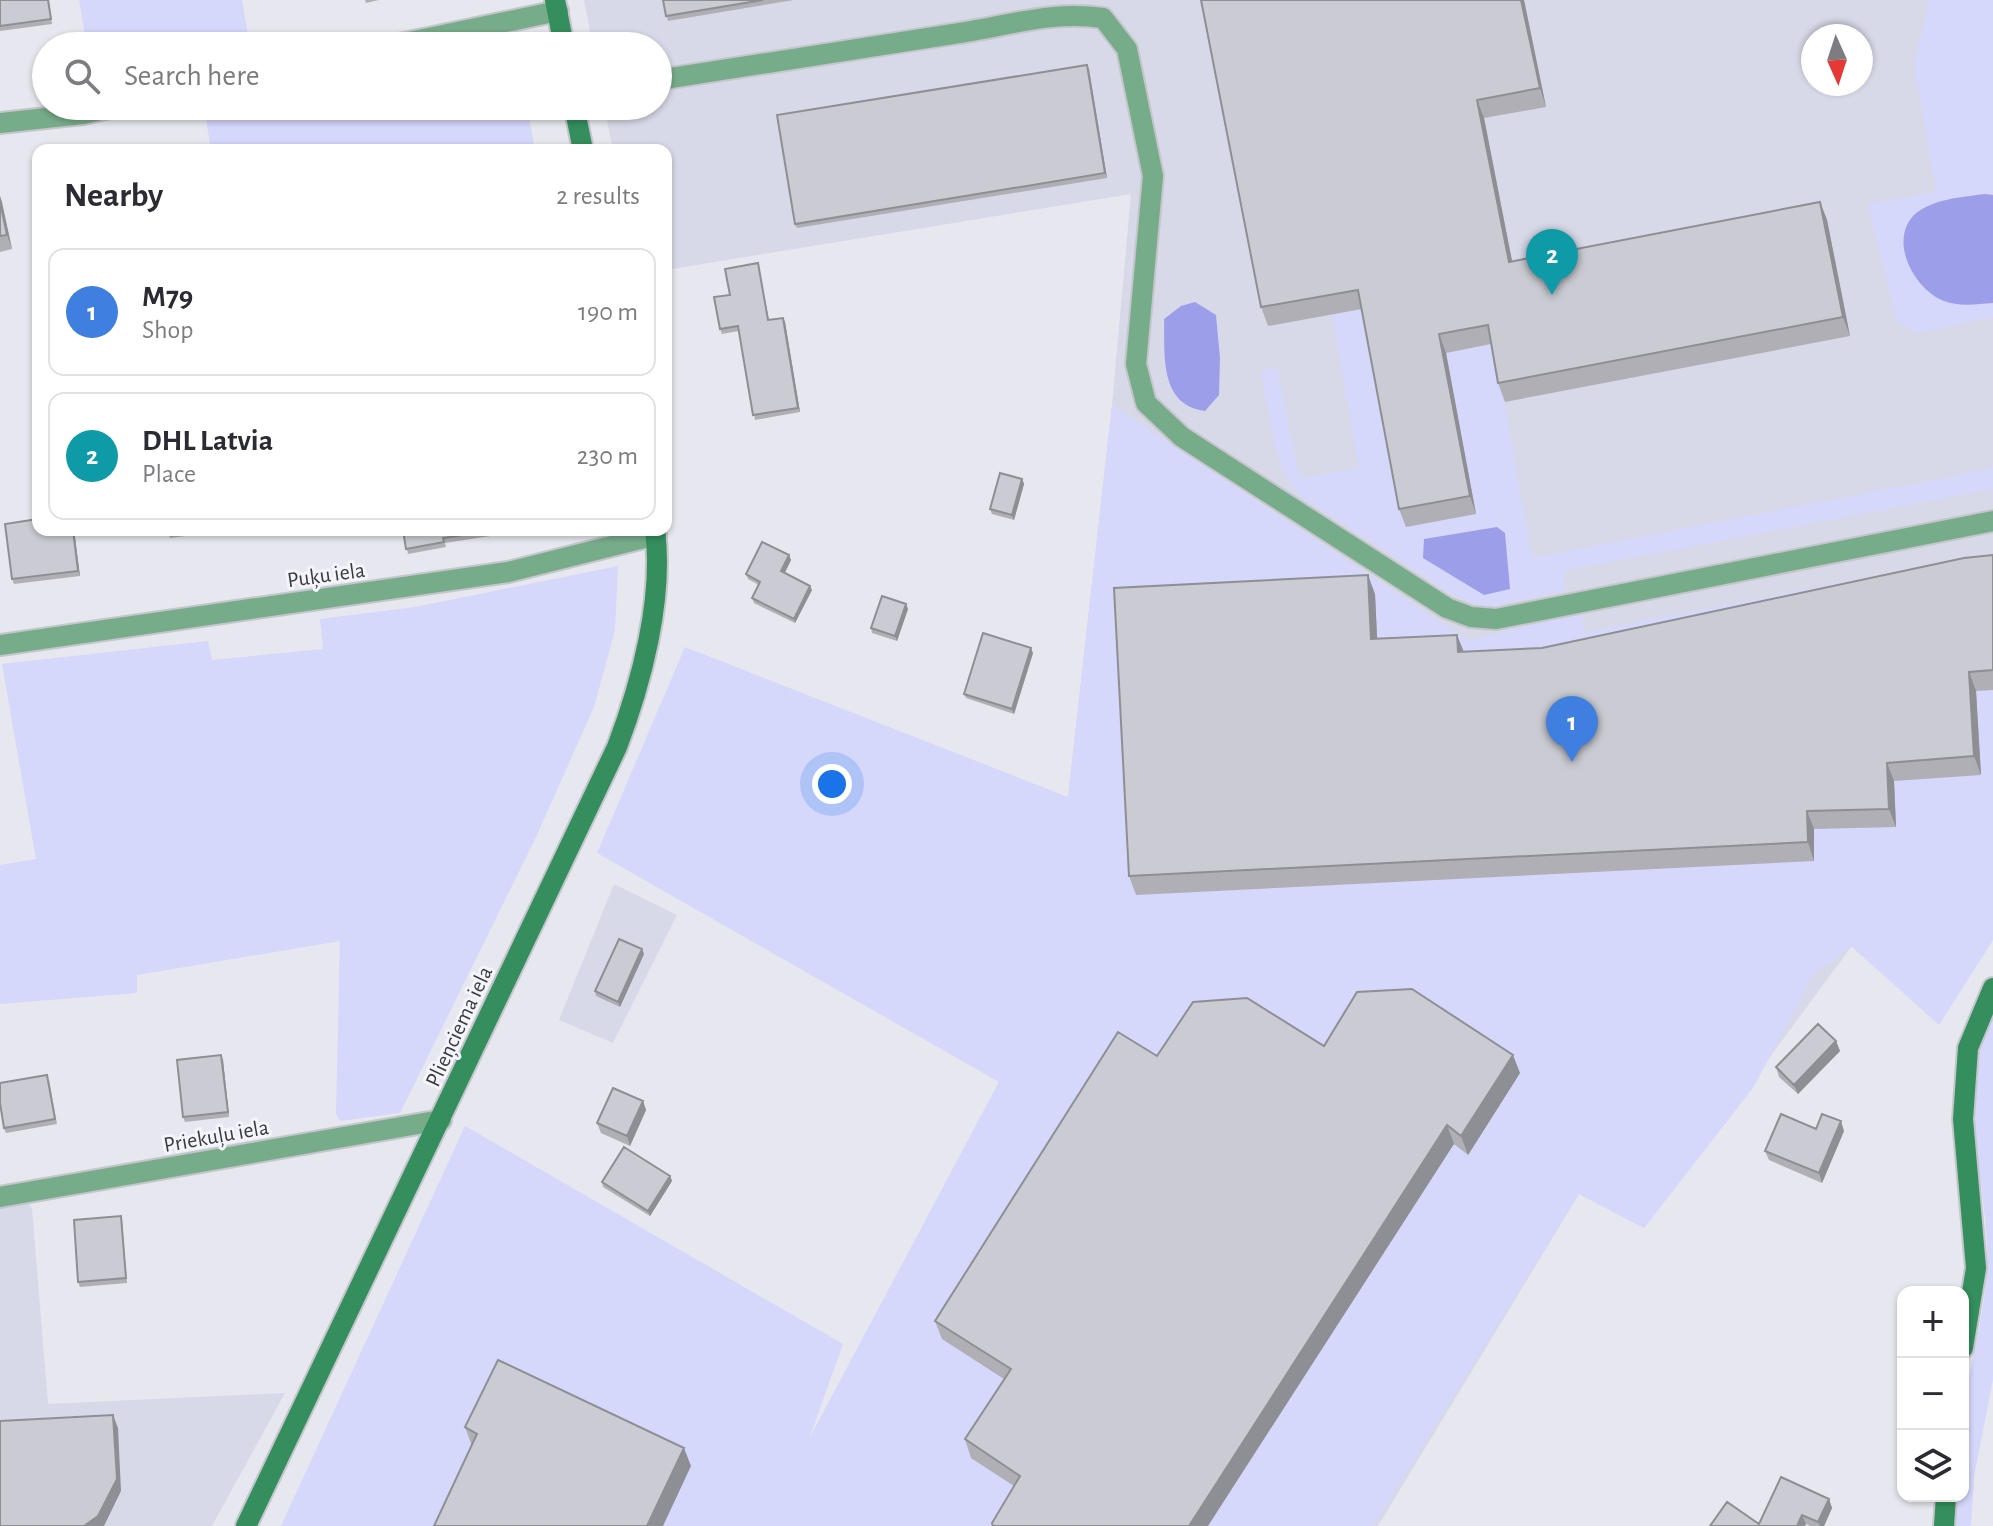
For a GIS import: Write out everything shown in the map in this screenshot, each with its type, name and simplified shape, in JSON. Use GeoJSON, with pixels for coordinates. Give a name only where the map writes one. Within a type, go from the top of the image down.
{"type":"FeatureCollection","features":[{"type":"Feature","properties":{"kind":"main road"},"geometry":{"type":"LineString","coordinates":[[556,6],[561,32]]}},
{"type":"Feature","properties":{"kind":"main road"},"geometry":{"type":"LineString","coordinates":[[577,120],[582,144]]}},
{"type":"Feature","properties":{"kind":"main road","name":"Plieņciema iela"},"geometry":{"type":"LineString","coordinates":[[246,1526],[617,747],[635,699],[655,588],[655,536]]}},
{"type":"Feature","properties":{"kind":"main road"},"geometry":{"type":"LineString","coordinates":[[1969,1311],[1976,1268],[1963,1119],[1968,1048],[1993,988]]}},
{"type":"Feature","properties":{"kind":"main road"},"geometry":{"type":"LineString","coordinates":[[1944,1526],[1946,1502]]}},
{"type":"Feature","properties":{"kind":"street"},"geometry":{"type":"LineString","coordinates":[[448,32],[556,6]]}},
{"type":"Feature","properties":{"kind":"street"},"geometry":{"type":"LineString","coordinates":[[672,78],[964,33],[1045,16],[1077,14],[1103,18],[1127,49],[1153,176],[1136,364],[1146,403],[1182,437],[1447,608],[1471,617],[1496,619],[1993,521]]}},
{"type":"Feature","properties":{"kind":"street"},"geometry":{"type":"LineString","coordinates":[[0,123],[32,120]]}},
{"type":"Feature","properties":{"kind":"street","name":"Puķu iela"},"geometry":{"type":"LineString","coordinates":[[0,645],[508,572],[640,536]]}},
{"type":"Feature","properties":{"kind":"street","name":"Priekuļu iela"},"geometry":{"type":"LineString","coordinates":[[0,1197],[441,1120]]}},
{"type":"Feature","properties":{"kind":"shaded area"},"geometry":{"type":"Polygon","coordinates":[[[79,0],[242,0],[248,32],[85,32],[79,0]]]}},
{"type":"Feature","properties":{"kind":"shaded area"},"geometry":{"type":"Polygon","coordinates":[[[584,0],[1962,0],[1993,72],[1993,554],[1640,622],[1851,947],[1644,1228],[1579,1194],[1378,1526],[281,1526],[806,1446],[999,1082],[1068,798],[1112,405],[1131,194],[672,269],[672,144],[612,144],[607,120],[672,120],[672,32],[590,32],[584,0]]]}},
{"type":"Feature","properties":{"kind":"shaded area"},"geometry":{"type":"Polygon","coordinates":[[[1929,0],[1993,0],[1993,317],[1916,333],[1897,322],[1868,205],[1936,192],[1914,65],[1929,0]]]}},
{"type":"Feature","properties":{"kind":"shaded area"},"geometry":{"type":"Polygon","coordinates":[[[206,120],[530,120],[534,144],[210,144],[206,120]]]}},
{"type":"Feature","properties":{"kind":"shaded area"},"geometry":{"type":"Polygon","coordinates":[[[1365,309],[1476,514],[1446,353],[1494,344],[1532,558],[1993,466],[1993,489],[1563,571],[1566,590],[1485,608],[1450,593],[1299,495],[1282,469],[1261,374],[1264,370],[1277,368],[1300,478],[1359,468],[1332,315],[1365,309]]]}},
{"type":"Feature","properties":{"kind":"shaded area"},"geometry":{"type":"Polygon","coordinates":[[[1112,405],[1469,641],[1580,612],[1585,632],[1993,554],[1993,940],[1939,1025],[1852,947],[1814,974],[1753,1088],[1644,1228],[1579,1194],[1373,1526],[281,1526],[465,1126],[843,1344],[809,1439],[999,1082],[597,853],[685,647],[1068,797],[1112,405]]]}},
{"type":"Feature","properties":{"kind":"shaded area"},"geometry":{"type":"Polygon","coordinates":[[[618,566],[615,630],[594,707],[536,837],[400,1113],[340,1121],[336,1114],[340,941],[137,975],[137,993],[0,1004],[0,865],[36,859],[2,664],[208,641],[212,660],[323,649],[320,619],[415,607],[618,566]]]}},
{"type":"Feature","properties":{"kind":"shaded area"},"geometry":{"type":"Polygon","coordinates":[[[614,884],[677,915],[613,1043],[559,1020],[614,884]]]}},
{"type":"Feature","properties":{"kind":"shaded area"},"geometry":{"type":"Polygon","coordinates":[[[1993,1014],[1993,1379],[1974,1477],[1971,1526],[1956,1526],[1955,1502],[1969,1502],[1969,1381],[1986,1276],[1986,1224],[1973,1102],[1981,1042],[1993,1014]]]}},
{"type":"Feature","properties":{"kind":"shaded area"},"geometry":{"type":"Polygon","coordinates":[[[25,1199],[32,1208],[48,1404],[285,1393],[212,1526],[0,1526],[0,1203],[25,1199]]]}},
{"type":"Feature","properties":{"kind":"water"},"geometry":{"type":"Polygon","coordinates":[[[1993,195],[1993,303],[1962,305],[1944,301],[1923,287],[1908,264],[1904,251],[1907,226],[1914,215],[1929,205],[1993,195]]]}},
{"type":"Feature","properties":{"kind":"water"},"geometry":{"type":"Polygon","coordinates":[[[1195,302],[1216,315],[1220,358],[1219,395],[1205,411],[1190,407],[1179,399],[1172,389],[1165,362],[1164,319],[1181,306],[1195,302]]]}},
{"type":"Feature","properties":{"kind":"water"},"geometry":{"type":"Polygon","coordinates":[[[1497,527],[1505,533],[1510,589],[1484,595],[1423,558],[1424,539],[1497,527]]]}},
{"type":"Feature","properties":{"kind":"building"},"geometry":{"type":"Polygon","coordinates":[[[0,0],[48,0],[51,19],[0,26],[0,0]]]}},
{"type":"Feature","properties":{"kind":"building"},"geometry":{"type":"Polygon","coordinates":[[[663,0],[763,0],[666,16],[663,0]]]}},
{"type":"Feature","properties":{"kind":"building"},"geometry":{"type":"Polygon","coordinates":[[[1201,0],[1521,0],[1540,88],[1477,100],[1509,262],[1820,202],[1843,317],[1498,383],[1488,325],[1439,334],[1470,496],[1399,509],[1358,290],[1261,307],[1201,0]]]}},
{"type":"Feature","properties":{"kind":"building"},"geometry":{"type":"Polygon","coordinates":[[[1087,65],[1105,173],[795,224],[777,115],[1087,65]]]}},
{"type":"Feature","properties":{"kind":"building"},"geometry":{"type":"Polygon","coordinates":[[[0,202],[7,235],[0,236],[0,202]]]}},
{"type":"Feature","properties":{"kind":"building"},"geometry":{"type":"Polygon","coordinates":[[[758,263],[768,320],[783,318],[798,408],[753,415],[738,326],[720,329],[714,297],[730,295],[725,269],[758,263]]]}},
{"type":"Feature","properties":{"kind":"building"},"geometry":{"type":"Polygon","coordinates":[[[1000,473],[1022,479],[1012,515],[990,509],[1000,473]]]}},
{"type":"Feature","properties":{"kind":"building"},"geometry":{"type":"Polygon","coordinates":[[[32,520],[32,536],[74,536],[78,571],[12,579],[5,524],[32,520]]]}},
{"type":"Feature","properties":{"kind":"building"},"geometry":{"type":"Polygon","coordinates":[[[404,536],[456,536],[443,538],[444,542],[406,549],[404,536]]]}},
{"type":"Feature","properties":{"kind":"building"},"geometry":{"type":"Polygon","coordinates":[[[762,542],[789,555],[781,571],[810,586],[794,619],[752,598],[760,582],[746,574],[762,542]]]}},
{"type":"Feature","properties":{"kind":"building"},"geometry":{"type":"Polygon","coordinates":[[[1993,555],[1993,670],[1969,672],[1974,756],[1887,763],[1889,809],[1807,811],[1808,842],[1129,876],[1114,588],[1368,575],[1371,639],[1457,635],[1458,652],[1542,648],[1964,558],[1993,555]]]}},
{"type":"Feature","properties":{"kind":"building"},"geometry":{"type":"Polygon","coordinates":[[[882,596],[906,604],[895,636],[871,628],[882,596]]]}},
{"type":"Feature","properties":{"kind":"building"},"geometry":{"type":"Polygon","coordinates":[[[983,633],[1031,648],[1012,709],[964,694],[983,633]]]}},
{"type":"Feature","properties":{"kind":"building"},"geometry":{"type":"Polygon","coordinates":[[[619,939],[642,949],[618,1002],[595,991],[619,939]]]}},
{"type":"Feature","properties":{"kind":"building"},"geometry":{"type":"Polygon","coordinates":[[[1412,989],[1513,1055],[1461,1136],[1447,1125],[1189,1526],[993,1526],[1020,1476],[965,1439],[1011,1369],[935,1321],[1118,1032],[1157,1056],[1193,1002],[1247,998],[1324,1046],[1357,992],[1412,989]]]}},
{"type":"Feature","properties":{"kind":"building"},"geometry":{"type":"Polygon","coordinates":[[[1818,1024],[1836,1041],[1794,1085],[1776,1067],[1818,1024]]]}},
{"type":"Feature","properties":{"kind":"building"},"geometry":{"type":"Polygon","coordinates":[[[221,1055],[228,1112],[183,1117],[177,1060],[221,1055]]]}},
{"type":"Feature","properties":{"kind":"building"},"geometry":{"type":"Polygon","coordinates":[[[47,1075],[55,1119],[4,1128],[0,1083],[47,1075]]]}},
{"type":"Feature","properties":{"kind":"building"},"geometry":{"type":"Polygon","coordinates":[[[613,1088],[643,1101],[627,1136],[597,1123],[613,1088]]]}},
{"type":"Feature","properties":{"kind":"building"},"geometry":{"type":"Polygon","coordinates":[[[1781,1114],[1816,1129],[1822,1114],[1841,1121],[1819,1173],[1765,1151],[1781,1114]]]}},
{"type":"Feature","properties":{"kind":"building"},"geometry":{"type":"Polygon","coordinates":[[[624,1147],[670,1176],[648,1211],[602,1182],[624,1147]]]}},
{"type":"Feature","properties":{"kind":"building"},"geometry":{"type":"Polygon","coordinates":[[[121,1216],[126,1278],[78,1282],[74,1220],[121,1216]]]}},
{"type":"Feature","properties":{"kind":"building"},"geometry":{"type":"Polygon","coordinates":[[[498,1360],[684,1448],[647,1526],[434,1526],[477,1434],[465,1427],[498,1360]]]}},
{"type":"Feature","properties":{"kind":"building"},"geometry":{"type":"Polygon","coordinates":[[[113,1415],[117,1479],[98,1516],[84,1526],[0,1526],[0,1421],[113,1415]]]}},
{"type":"Feature","properties":{"kind":"building"},"geometry":{"type":"Polygon","coordinates":[[[1781,1477],[1829,1499],[1818,1522],[1802,1515],[1797,1526],[1710,1526],[1727,1502],[1759,1524],[1781,1477]]]}},
{"type":"Feature","properties":{"kind":"place","name":"DHL Latvia"},"geometry":{"type":"Point","coordinates":[1552,295]}},
{"type":"Feature","properties":{"kind":"place","name":"M79"},"geometry":{"type":"Point","coordinates":[1572,762]}}]}
